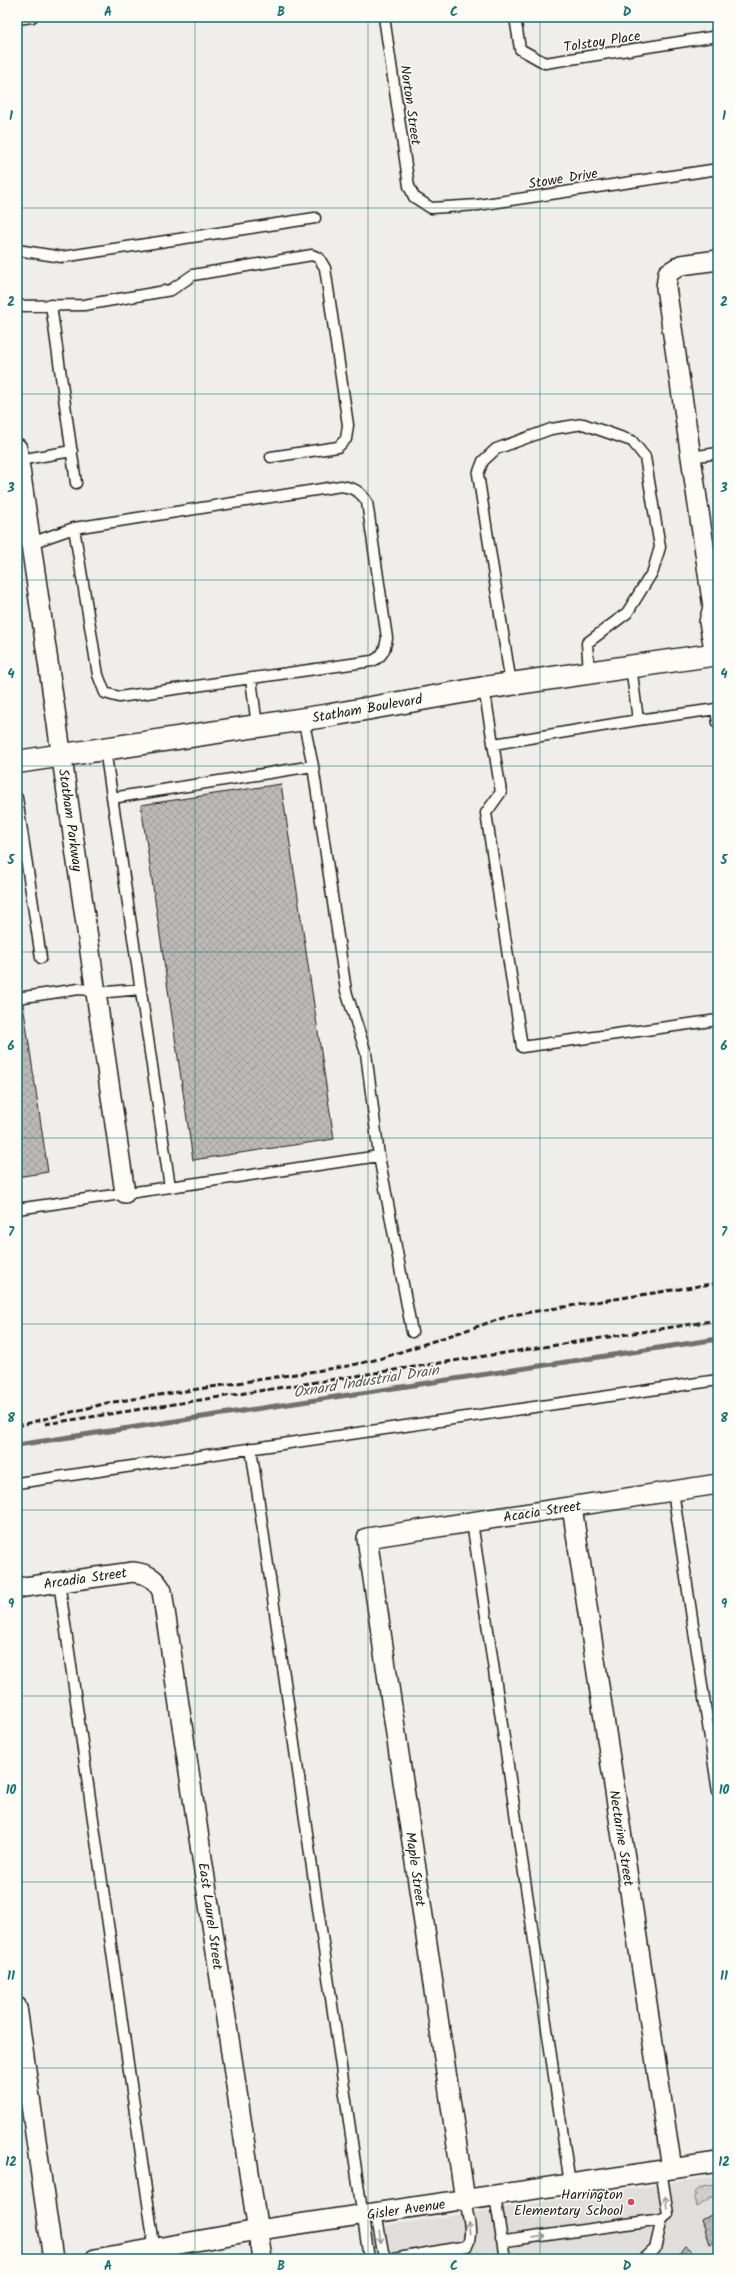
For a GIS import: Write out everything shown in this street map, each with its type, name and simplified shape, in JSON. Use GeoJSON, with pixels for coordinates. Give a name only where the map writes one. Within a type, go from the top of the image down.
{"type":"FeatureCollection","features":[{"type":"Feature","properties":{"kind":"street"},"geometry":{"type":"LineString","coordinates":[[716,654],[709,622],[716,608],[691,457],[666,287],[668,273],[681,265],[718,260]]}},
{"type":"Feature","properties":{"kind":"street","name":"Statham Parkway"},"geometry":{"type":"LineString","coordinates":[[18,454],[125,1193]]}},
{"type":"Feature","properties":{"kind":"street","name":"Statham Boulevard"},"geometry":{"type":"LineString","coordinates":[[17,762],[62,757],[105,749],[303,719],[484,688],[716,654]]}},
{"type":"Feature","properties":{"kind":"street","name":"Acacia Street"},"geometry":{"type":"LineString","coordinates":[[367,1538],[718,1484]]}},
{"type":"Feature","properties":{"kind":"street","name":"Nectarine Street"},"geometry":{"type":"LineString","coordinates":[[572,1507],[666,2169]]}},
{"type":"Feature","properties":{"kind":"street","name":"Maple Street"},"geometry":{"type":"LineString","coordinates":[[367,1538],[465,2200]]}},
{"type":"Feature","properties":{"kind":"street","name":"Arcadia Street"},"geometry":{"type":"LineString","coordinates":[[17,1588],[133,1572],[144,1573],[152,1577]]}},
{"type":"Feature","properties":{"kind":"street","name":"East Laurel Street"},"geometry":{"type":"LineString","coordinates":[[152,1577],[162,1591],[262,2259]]}},
{"type":"Feature","properties":{"kind":"street"},"geometry":{"type":"LineString","coordinates":[[17,2008],[52,2259]]}},
{"type":"Feature","properties":{"kind":"street","name":"Gisler Avenue"},"geometry":{"type":"LineString","coordinates":[[95,2259],[155,2254],[258,2230],[718,2162]]}},
{"type":"Feature","properties":{"kind":"lane"},"geometry":{"type":"LineString","coordinates":[[17,19],[32,17]]}},
{"type":"Feature","properties":{"kind":"lane","name":"Norton Street"},"geometry":{"type":"LineString","coordinates":[[384,17],[409,186],[414,197]]}},
{"type":"Feature","properties":{"kind":"lane","name":"Tolstoy Place"},"geometry":{"type":"LineString","coordinates":[[515,17],[520,49],[538,61],[545,63],[718,36]]}},
{"type":"Feature","properties":{"kind":"lane","name":"Stowe Drive"},"geometry":{"type":"LineString","coordinates":[[414,197],[431,208],[478,205],[718,169]]}},
{"type":"Feature","properties":{"kind":"lane"},"geometry":{"type":"LineString","coordinates":[[17,250],[62,257],[315,218]]}},
{"type":"Feature","properties":{"kind":"lane"},"geometry":{"type":"LineString","coordinates":[[17,306],[84,305],[171,290],[193,275],[312,255],[319,258],[325,268],[348,425],[346,439],[338,447],[271,457]]}},
{"type":"Feature","properties":{"kind":"lane"},"geometry":{"type":"LineString","coordinates":[[51,305],[76,483]]}},
{"type":"Feature","properties":{"kind":"lane"},"geometry":{"type":"LineString","coordinates":[[511,684],[478,474],[482,462],[496,449],[551,429],[583,424],[632,440],[645,457],[660,547],[653,571],[627,613],[587,643],[589,672]]}},
{"type":"Feature","properties":{"kind":"lane"},"geometry":{"type":"LineString","coordinates":[[18,454],[72,451]]}},
{"type":"Feature","properties":{"kind":"lane"},"geometry":{"type":"LineString","coordinates":[[691,457],[718,453]]}},
{"type":"Feature","properties":{"kind":"lane"},"geometry":{"type":"LineString","coordinates":[[31,543],[74,528],[341,486],[350,487],[361,493],[367,502],[387,638],[383,653],[379,659],[372,661],[120,697],[105,693],[98,676],[74,528]]}},
{"type":"Feature","properties":{"kind":"lane"},"geometry":{"type":"LineString","coordinates":[[631,666],[638,720]]}},
{"type":"Feature","properties":{"kind":"lane"},"geometry":{"type":"LineString","coordinates":[[251,678],[257,726]]}},
{"type":"Feature","properties":{"kind":"lane"},"geometry":{"type":"LineString","coordinates":[[484,688],[501,792],[486,813],[522,1047],[718,1020]]}},
{"type":"Feature","properties":{"kind":"lane"},"geometry":{"type":"LineString","coordinates":[[494,744],[638,720],[716,709],[718,723]]}},
{"type":"Feature","properties":{"kind":"lane"},"geometry":{"type":"LineString","coordinates":[[303,719],[314,766],[346,992],[366,1053],[379,1156],[412,1332]]}},
{"type":"Feature","properties":{"kind":"lane"},"geometry":{"type":"LineString","coordinates":[[105,749],[170,1188]]}},
{"type":"Feature","properties":{"kind":"lane"},"geometry":{"type":"LineString","coordinates":[[112,798],[314,766]]}},
{"type":"Feature","properties":{"kind":"lane"},"geometry":{"type":"LineString","coordinates":[[17,798],[41,958]]}},
{"type":"Feature","properties":{"kind":"lane"},"geometry":{"type":"LineString","coordinates":[[17,998],[79,989],[108,992],[141,988]]}},
{"type":"Feature","properties":{"kind":"lane"},"geometry":{"type":"LineString","coordinates":[[17,1209],[170,1188],[379,1156]]}},
{"type":"Feature","properties":{"kind":"lane"},"geometry":{"type":"LineString","coordinates":[[17,1483],[718,1380]]}},
{"type":"Feature","properties":{"kind":"lane"},"geometry":{"type":"LineString","coordinates":[[251,1448],[370,2214],[383,2252],[387,2259]]}},
{"type":"Feature","properties":{"kind":"lane"},"geometry":{"type":"LineString","coordinates":[[673,1491],[718,1792]]}},
{"type":"Feature","properties":{"kind":"lane"},"geometry":{"type":"LineString","coordinates":[[472,1522],[570,2184]]}},
{"type":"Feature","properties":{"kind":"lane"},"geometry":{"type":"LineString","coordinates":[[60,1582],[155,2254]]}},
{"type":"Feature","properties":{"kind":"lane"},"geometry":{"type":"LineString","coordinates":[[644,2259],[655,2249],[662,2220],[668,2214],[666,2169]]}},
{"type":"Feature","properties":{"kind":"lane"},"geometry":{"type":"LineString","coordinates":[[495,2196],[505,2259]]}},
{"type":"Feature","properties":{"kind":"lane"},"geometry":{"type":"LineString","coordinates":[[393,2259],[467,2246],[470,2240],[470,2231],[465,2200]]}},
{"type":"Feature","properties":{"kind":"lane"},"geometry":{"type":"LineString","coordinates":[[369,2259],[370,2214]]}},
{"type":"Feature","properties":{"kind":"lane"},"geometry":{"type":"LineString","coordinates":[[501,2239],[505,2241],[662,2220]]}},
{"type":"Feature","properties":{"kind":"shaded area","name":"Harrington Elementary School"},"geometry":{"type":"Polygon","coordinates":[[[718,2176],[718,2259],[374,2259],[370,2228],[718,2176]]]}},
{"type":"Feature","properties":{"kind":"shaded area"},"geometry":{"type":"Polygon","coordinates":[[[718,2185],[718,2202],[714,2197],[696,2207],[694,2196],[697,2195],[695,2193],[697,2190],[705,2186],[718,2185]]]}},
{"type":"Feature","properties":{"kind":"building"},"geometry":{"type":"Polygon","coordinates":[[[281,784],[334,1139],[193,1160],[141,805],[281,784]]]}},
{"type":"Feature","properties":{"kind":"building"},"geometry":{"type":"Polygon","coordinates":[[[23,1004],[48,1172],[17,1177],[17,1005],[23,1004]]]}},
{"type":"Feature","properties":{"kind":"building"},"geometry":{"type":"Polygon","coordinates":[[[718,2211],[718,2241],[710,2244],[702,2220],[718,2211]]]}},
{"type":"Feature","properties":{"kind":"building"},"geometry":{"type":"Polygon","coordinates":[[[685,2246],[702,2259],[675,2259],[685,2246]]]}},
{"type":"Feature","properties":{"kind":"waterway","name":"Oxnard Industrial Drain"},"geometry":{"type":"LineString","coordinates":[[17,1445],[718,1339]]}},
{"type":"Feature","properties":{"kind":"railway"},"geometry":{"type":"LineString","coordinates":[[17,1426],[107,1403],[348,1366],[379,1359],[512,1315],[718,1283]]}},
{"type":"Feature","properties":{"kind":"railway"},"geometry":{"type":"LineString","coordinates":[[45,1424],[718,1320]]}},
{"type":"Feature","properties":{"kind":"place","name":"Harrington Elementary School"},"geometry":{"type":"Point","coordinates":[631,2202]}}]}
